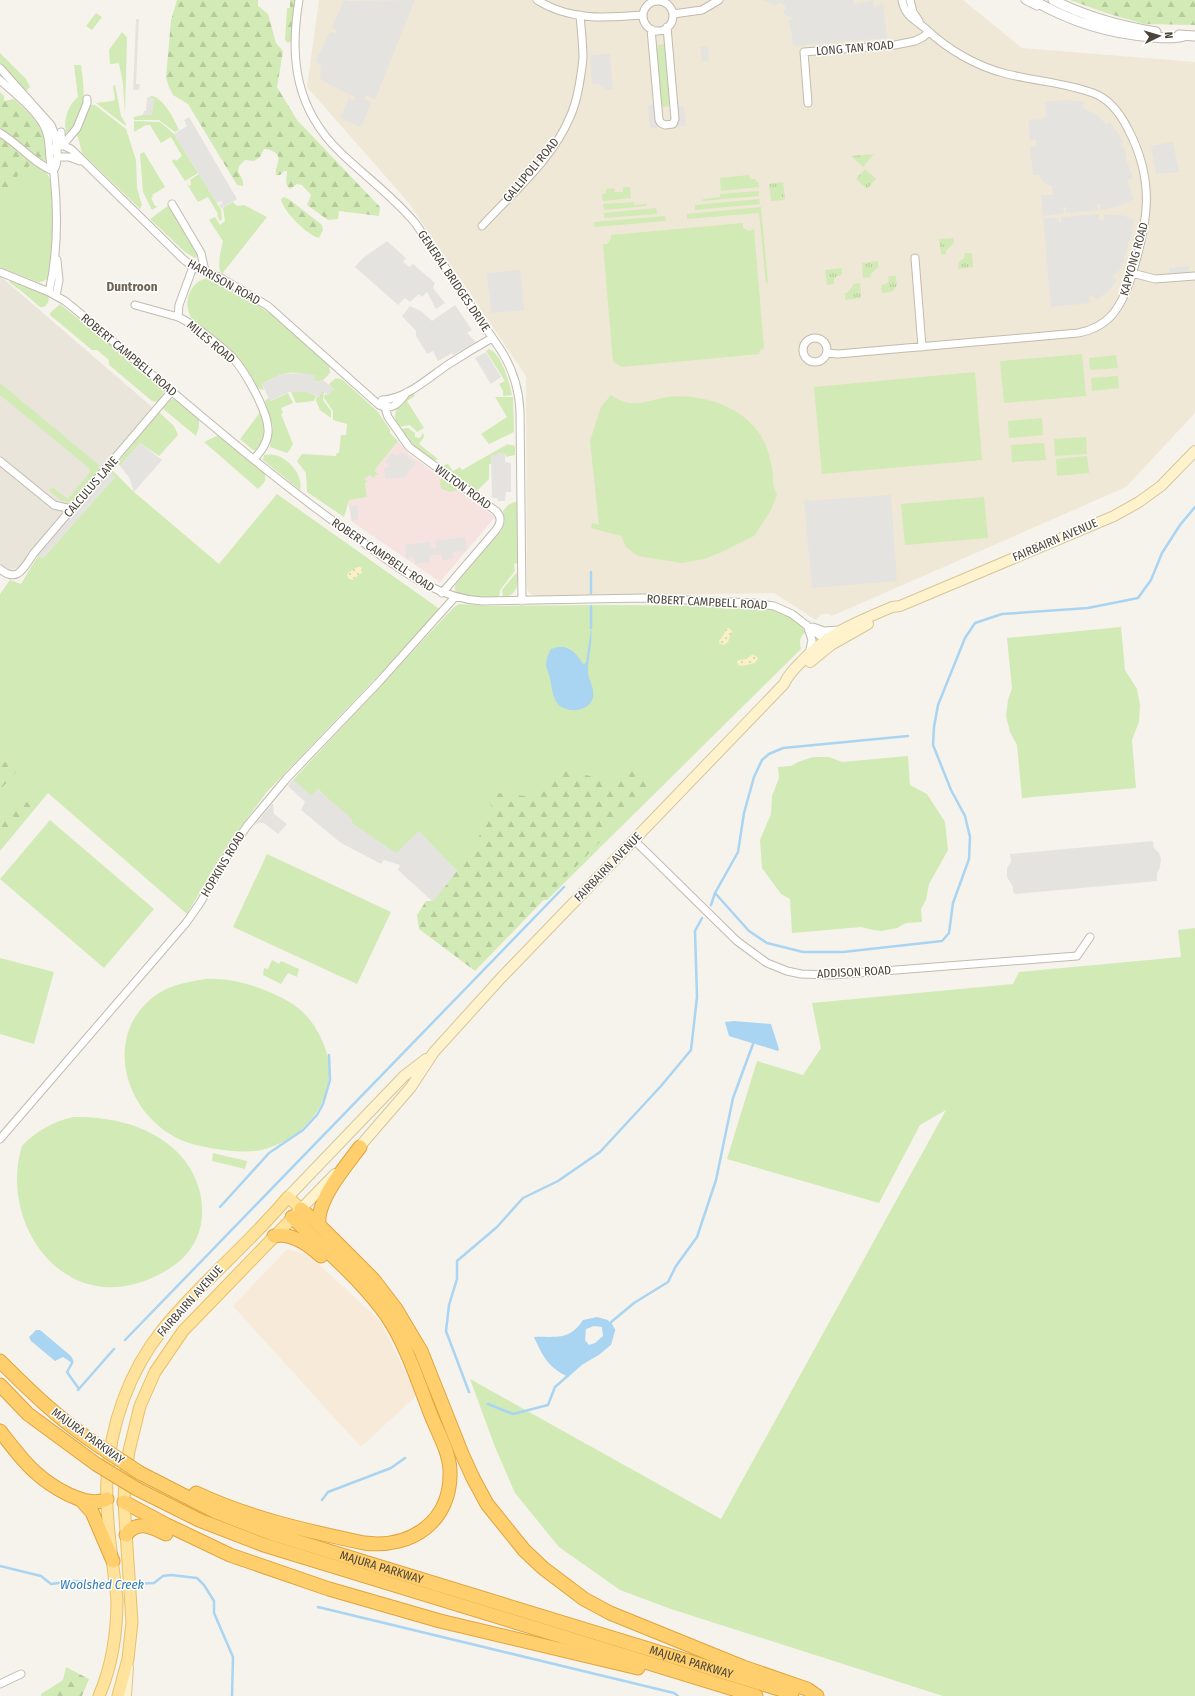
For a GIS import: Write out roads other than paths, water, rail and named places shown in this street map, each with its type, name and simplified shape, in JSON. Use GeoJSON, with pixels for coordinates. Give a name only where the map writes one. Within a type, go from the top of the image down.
{"type":"FeatureCollection","features":[{"type":"Feature","properties":{"kind":"highway"},"geometry":{"type":"LineString","coordinates":[[319,1225],[319,1214],[328,1193],[360,1147]]}},
{"type":"Feature","properties":{"kind":"highway"},"geometry":{"type":"LineString","coordinates":[[297,1213],[319,1225],[373,1279],[396,1310],[421,1351],[450,1427],[480,1491],[503,1526],[524,1550],[543,1568],[584,1599],[610,1613],[743,1667],[807,1689],[817,1696]]}},
{"type":"Feature","properties":{"kind":"highway"},"geometry":{"type":"LineString","coordinates":[[140,1473],[173,1483],[242,1512],[283,1524],[364,1543],[385,1545],[405,1540],[419,1534],[436,1517],[445,1500],[450,1480],[448,1459],[409,1358],[397,1332],[386,1315],[297,1213]]}},
{"type":"Feature","properties":{"kind":"highway"},"geometry":{"type":"LineString","coordinates":[[274,1236],[287,1236],[312,1247],[360,1295],[386,1315]]}},
{"type":"Feature","properties":{"kind":"highway","name":"MAJURA PARKWAY"},"geometry":{"type":"LineString","coordinates":[[0,1361],[40,1401],[73,1429],[140,1473],[216,1512],[273,1534],[802,1696]]}},
{"type":"Feature","properties":{"kind":"highway","name":"MAJURA PARKWAY"},"geometry":{"type":"LineString","coordinates":[[0,1385],[28,1414],[96,1464],[137,1489],[198,1520],[264,1545],[756,1696]]}},
{"type":"Feature","properties":{"kind":"highway"},"geometry":{"type":"LineString","coordinates":[[0,1431],[35,1472],[53,1486],[80,1499],[99,1501],[109,1496]]}},
{"type":"Feature","properties":{"kind":"highway"},"geometry":{"type":"LineString","coordinates":[[80,1499],[92,1512],[113,1563]]}},
{"type":"Feature","properties":{"kind":"highway"},"geometry":{"type":"LineString","coordinates":[[124,1502],[167,1525],[230,1555]]}},
{"type":"Feature","properties":{"kind":"highway"},"geometry":{"type":"LineString","coordinates":[[126,1536],[134,1527],[146,1525],[199,1548],[230,1555],[342,1592],[440,1621],[648,1670],[675,1672]]}},
{"type":"Feature","properties":{"kind":"main road","name":"FAIRBAIRN AVENUE"},"geometry":{"type":"LineString","coordinates":[[118,1696],[128,1659],[132,1622],[132,1598],[124,1502],[126,1466],[140,1406],[150,1382],[183,1331],[360,1147],[410,1087],[434,1052],[501,978],[784,684],[788,676],[809,654],[828,642],[892,612],[900,606],[1114,516],[1139,502],[1161,486],[1195,451]]}},
{"type":"Feature","properties":{"kind":"main road","name":"FAIRBAIRN AVENUE"},"geometry":{"type":"LineString","coordinates":[[784,684],[791,681],[841,630],[892,607],[900,606]]}},
{"type":"Feature","properties":{"kind":"main road","name":"FAIRBAIRN AVENUE"},"geometry":{"type":"LineString","coordinates":[[99,1696],[113,1650],[117,1616],[107,1481],[109,1455],[121,1406],[132,1378],[163,1329],[184,1305],[404,1076],[434,1052]]}},
{"type":"Feature","properties":{"kind":"main road"},"geometry":{"type":"LineString","coordinates":[[284,1202],[297,1213]]}},
{"type":"Feature","properties":{"kind":"main road"},"geometry":{"type":"LineString","coordinates":[[124,1502],[109,1496],[117,1488],[126,1466]]}},
{"type":"Feature","properties":{"kind":"main road"},"geometry":{"type":"LineString","coordinates":[[126,1696],[128,1659]]}},
{"type":"Feature","properties":{"kind":"street","name":"GENERAL BRIDGES DRIVE"},"geometry":{"type":"LineString","coordinates":[[299,0],[295,24],[295,64],[301,89],[311,115],[324,134],[341,153],[401,206],[416,224],[511,369],[516,384],[519,401],[522,601]]}},
{"type":"Feature","properties":{"kind":"street"},"geometry":{"type":"LineString","coordinates":[[537,0],[557,9],[580,16],[600,18],[643,15]]}},
{"type":"Feature","properties":{"kind":"street"},"geometry":{"type":"LineString","coordinates":[[657,0],[669,5],[673,14],[672,20],[667,27],[659,31],[651,29],[646,24],[643,15],[644,9],[648,4],[657,0]]}},
{"type":"Feature","properties":{"kind":"street"},"geometry":{"type":"LineString","coordinates":[[673,14],[702,10],[719,0]]}},
{"type":"Feature","properties":{"kind":"street","name":"KAPYONG ROAD"},"geometry":{"type":"LineString","coordinates":[[827,353],[838,354],[922,347],[1078,333],[1090,330],[1106,321],[1118,308],[1125,295],[1142,241],[1146,221],[1146,181],[1139,150],[1120,115],[1110,103],[1093,93],[1008,74],[978,64],[948,46],[906,13],[902,0]]}},
{"type":"Feature","properties":{"kind":"street","name":"KAPYONG ROAD"},"geometry":{"type":"LineString","coordinates":[[910,0],[913,12],[920,23]]}},
{"type":"Feature","properties":{"kind":"street"},"geometry":{"type":"LineString","coordinates":[[1025,0],[1034,5],[1077,21],[1124,34],[1165,38],[1195,36]]}},
{"type":"Feature","properties":{"kind":"street"},"geometry":{"type":"LineString","coordinates":[[1033,0],[1050,10]]}},
{"type":"Feature","properties":{"kind":"street"},"geometry":{"type":"LineString","coordinates":[[1053,0],[1072,9],[1120,25],[1184,36]]}},
{"type":"Feature","properties":{"kind":"street","name":"GALLIPOLI ROAD"},"geometry":{"type":"LineString","coordinates":[[482,226],[544,158],[564,131],[571,116],[579,88],[583,57],[580,16]]}},
{"type":"Feature","properties":{"kind":"street"},"geometry":{"type":"LineString","coordinates":[[651,29],[659,120],[661,124],[668,125],[674,122],[675,118],[667,27]]}},
{"type":"Feature","properties":{"kind":"street","name":"LONG TAN ROAD"},"geometry":{"type":"LineString","coordinates":[[808,103],[804,52],[895,45],[915,41],[929,32]]}},
{"type":"Feature","properties":{"kind":"street"},"geometry":{"type":"LineString","coordinates":[[0,68],[50,123],[59,146]]}},
{"type":"Feature","properties":{"kind":"street"},"geometry":{"type":"LineString","coordinates":[[0,80],[41,121],[54,154]]}},
{"type":"Feature","properties":{"kind":"street"},"geometry":{"type":"LineString","coordinates":[[56,296],[59,278],[56,254],[56,207],[51,163],[59,146],[77,128],[87,103],[87,99]]}},
{"type":"Feature","properties":{"kind":"street"},"geometry":{"type":"LineString","coordinates":[[59,146],[61,132]]}},
{"type":"Feature","properties":{"kind":"street"},"geometry":{"type":"LineString","coordinates":[[0,133],[53,171]]}},
{"type":"Feature","properties":{"kind":"street","name":"HARRISON ROAD"},"geometry":{"type":"LineString","coordinates":[[59,146],[70,149],[170,247],[193,267],[221,278],[268,306],[379,405],[386,408]]}},
{"type":"Feature","properties":{"kind":"street","name":"HARRISON ROAD"},"geometry":{"type":"LineString","coordinates":[[54,154],[70,157],[83,162]]}},
{"type":"Feature","properties":{"kind":"street"},"geometry":{"type":"LineString","coordinates":[[172,204],[201,254],[205,271]]}},
{"type":"Feature","properties":{"kind":"street"},"geometry":{"type":"LineString","coordinates":[[49,292],[56,254]]}},
{"type":"Feature","properties":{"kind":"street"},"geometry":{"type":"LineString","coordinates":[[915,258],[922,347]]}},
{"type":"Feature","properties":{"kind":"street","name":"MILES ROAD"},"geometry":{"type":"LineString","coordinates":[[193,267],[179,305],[178,317],[197,328],[232,357],[258,397],[267,420],[268,431],[265,445],[254,459]]}},
{"type":"Feature","properties":{"kind":"street","name":"ROBERT CAMPBELL ROAD"},"geometry":{"type":"LineString","coordinates":[[0,272],[49,292],[80,313],[295,494],[367,546],[419,581],[442,593],[455,597],[482,601],[643,598],[753,602],[774,606],[792,614],[828,642]]}},
{"type":"Feature","properties":{"kind":"street"},"geometry":{"type":"LineString","coordinates":[[1132,273],[1156,279],[1195,276]]}},
{"type":"Feature","properties":{"kind":"street"},"geometry":{"type":"LineString","coordinates":[[135,305],[178,317]]}},
{"type":"Feature","properties":{"kind":"street"},"geometry":{"type":"LineString","coordinates":[[370,397],[379,400],[386,400],[407,392],[492,338]]}},
{"type":"Feature","properties":{"kind":"street","name":"CALCULUS LANE"},"geometry":{"type":"LineString","coordinates":[[0,569],[7,575],[12,576],[20,573],[34,553],[172,391]]}},
{"type":"Feature","properties":{"kind":"street"},"geometry":{"type":"LineString","coordinates":[[386,408],[395,406],[407,392]]}},
{"type":"Feature","properties":{"kind":"street","name":"WILTON ROAD"},"geometry":{"type":"LineString","coordinates":[[386,400],[388,417],[409,447],[496,511],[500,516],[500,522],[496,530],[442,593]]}},
{"type":"Feature","properties":{"kind":"street"},"geometry":{"type":"LineString","coordinates":[[0,461],[54,505],[71,509]]}},
{"type":"Feature","properties":{"kind":"street","name":"HOPKINS ROAD"},"geometry":{"type":"LineString","coordinates":[[0,1139],[186,923],[239,837],[287,778],[378,683],[455,597]]}},
{"type":"Feature","properties":{"kind":"street"},"geometry":{"type":"LineString","coordinates":[[807,625],[812,640],[809,654]]}},
{"type":"Feature","properties":{"kind":"street","name":"ROBERT CAMPBELL ROAD"},"geometry":{"type":"LineString","coordinates":[[807,625],[824,631],[841,630]]}},
{"type":"Feature","properties":{"kind":"street","name":"ADDISON ROAD"},"geometry":{"type":"LineString","coordinates":[[634,840],[737,941],[767,963],[787,971],[816,975],[832,975],[1077,956],[1090,937]]}},
{"type":"Feature","properties":{"kind":"street"},"geometry":{"type":"LineString","coordinates":[[0,1684],[21,1674]]}},
{"type":"Feature","properties":{"kind":"water"},"geometry":{"type":"Polygon","coordinates":[[[591,628],[588,671],[593,690],[593,697],[588,706],[578,710],[567,709],[558,704],[554,698],[546,666],[547,657],[551,649],[562,647],[570,649],[577,655],[583,664],[586,663],[591,628]]]}},
{"type":"Feature","properties":{"kind":"water"},"geometry":{"type":"Polygon","coordinates":[[[734,1021],[771,1024],[779,1049],[778,1051],[729,1036],[725,1022],[734,1021]]]}},
{"type":"Feature","properties":{"kind":"water"},"geometry":{"type":"Polygon","coordinates":[[[597,1317],[608,1320],[614,1330],[610,1344],[598,1354],[581,1364],[568,1377],[547,1361],[534,1337],[562,1336],[573,1331],[583,1320],[597,1317]],[[594,1326],[586,1329],[585,1340],[589,1345],[595,1343],[603,1336],[602,1327],[594,1326]]]}},
{"type":"Feature","properties":{"kind":"water"},"geometry":{"type":"Polygon","coordinates":[[[36,1330],[40,1330],[71,1356],[74,1362],[72,1363],[63,1357],[55,1361],[31,1341],[29,1337],[36,1330]]]}},
{"type":"Feature","properties":{"kind":"waterway"},"geometry":{"type":"LineString","coordinates":[[908,736],[783,748],[769,754],[762,760],[754,777],[744,813],[738,852],[715,893],[749,931],[767,943],[803,952],[843,952],[942,941],[949,933],[953,903],[969,859],[970,837],[965,816],[951,790],[933,745],[934,727],[938,705],[965,638],[975,623],[1002,614],[1088,608],[1138,598],[1151,580],[1162,553],[1180,525],[1195,507]]}},
{"type":"Feature","properties":{"kind":"waterway"},"geometry":{"type":"LineString","coordinates":[[591,572],[591,593]]}},
{"type":"Feature","properties":{"kind":"waterway"},"geometry":{"type":"LineString","coordinates":[[591,606],[591,628]]}},
{"type":"Feature","properties":{"kind":"waterway"},"geometry":{"type":"LineString","coordinates":[[125,1340],[564,887]]}},
{"type":"Feature","properties":{"kind":"waterway"},"geometry":{"type":"LineString","coordinates":[[711,905],[715,893]]}},
{"type":"Feature","properties":{"kind":"waterway"},"geometry":{"type":"LineString","coordinates":[[469,1392],[446,1331],[449,1305],[457,1279],[457,1261],[497,1227],[523,1198],[558,1181],[600,1152],[661,1086],[691,1050],[697,997],[695,931],[702,918]]}},
{"type":"Feature","properties":{"kind":"waterway"},"geometry":{"type":"LineString","coordinates":[[488,1404],[513,1414],[548,1405],[555,1387],[581,1364],[598,1354],[610,1344],[614,1330],[610,1323],[634,1303],[668,1282],[676,1266],[697,1237],[716,1180],[733,1098],[753,1044]]}},
{"type":"Feature","properties":{"kind":"waterway"},"geometry":{"type":"LineString","coordinates":[[220,1207],[269,1153],[303,1130],[317,1115],[323,1104],[330,1080],[329,1055]]}},
{"type":"Feature","properties":{"kind":"waterway"},"geometry":{"type":"LineString","coordinates":[[78,1390],[114,1349]]}},
{"type":"Feature","properties":{"kind":"waterway"},"geometry":{"type":"LineString","coordinates":[[72,1363],[67,1372],[79,1389]]}},
{"type":"Feature","properties":{"kind":"waterway"},"geometry":{"type":"LineString","coordinates":[[322,1500],[328,1492],[391,1468],[405,1458]]}},
{"type":"Feature","properties":{"kind":"waterway","name":"Woolshed Creek"},"geometry":{"type":"LineString","coordinates":[[0,1566],[41,1576],[51,1584],[73,1581],[111,1583]]}},
{"type":"Feature","properties":{"kind":"waterway","name":"Woolshed Creek"},"geometry":{"type":"LineString","coordinates":[[132,1584],[154,1583],[163,1576],[171,1575],[197,1578],[204,1585],[214,1601],[214,1613],[233,1657],[232,1696]]}},
{"type":"Feature","properties":{"kind":"waterway"},"geometry":{"type":"LineString","coordinates":[[318,1607],[674,1693],[678,1696]]}},
{"type":"Feature","properties":{"kind":"district","name":"Duntroon"},"geometry":{"type":"Point","coordinates":[132,286]}}]}
